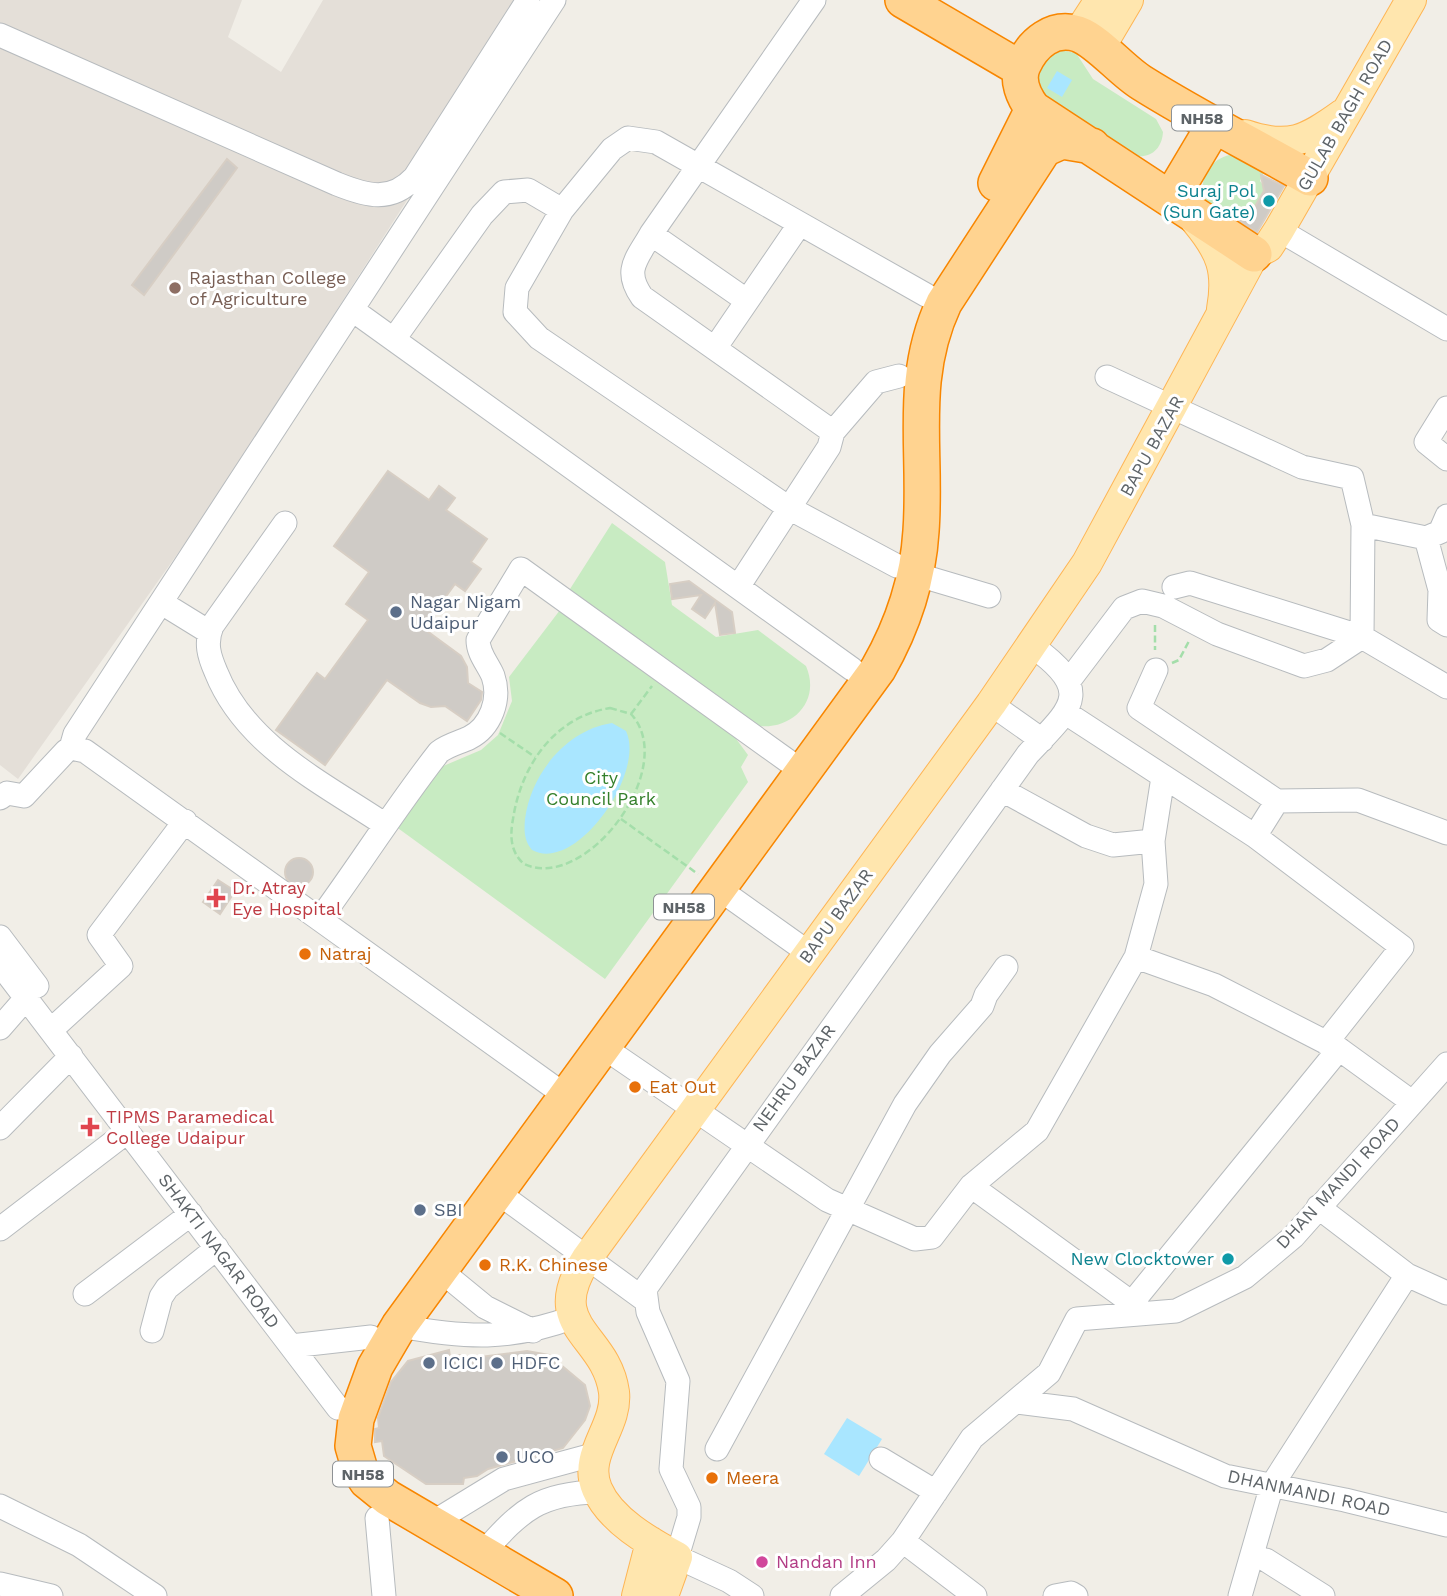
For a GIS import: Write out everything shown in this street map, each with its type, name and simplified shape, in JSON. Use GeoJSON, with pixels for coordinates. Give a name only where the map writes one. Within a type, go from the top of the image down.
{"type":"FeatureCollection","features":[{"type":"Feature","properties":{"kind":"highway"},"geometry":{"type":"LineString","coordinates":[[903,0],[1026,59]]}},
{"type":"Feature","properties":{"kind":"highway"},"geometry":{"type":"LineString","coordinates":[[946,0],[1026,59]]}},
{"type":"Feature","properties":{"kind":"highway"},"geometry":{"type":"LineString","coordinates":[[1033,109],[1024,96],[1026,59],[1049,36],[1064,32],[1089,42]]}},
{"type":"Feature","properties":{"kind":"highway","name":"NH58"},"geometry":{"type":"LineString","coordinates":[[1089,42],[1140,82],[1310,178]]}},
{"type":"Feature","properties":{"kind":"highway","name":"NH58"},"geometry":{"type":"LineString","coordinates":[[555,1596],[388,1498],[367,1481],[360,1470],[354,1446],[356,1419],[385,1332],[440,1270],[603,1047],[712,883],[788,761],[852,669],[883,616],[906,570],[899,376],[910,335],[926,295],[1010,160],[1033,109],[1171,198],[1267,242]]}},
{"type":"Feature","properties":{"kind":"highway"},"geometry":{"type":"LineString","coordinates":[[1171,198],[1214,124]]}},
{"type":"Feature","properties":{"kind":"highway","name":"NH58"},"geometry":{"type":"LineString","coordinates":[[515,1596],[377,1518],[359,1504],[339,1475],[333,1446],[338,1408],[385,1332],[552,1086],[868,684],[895,636],[906,570],[922,511],[921,385],[927,344],[934,324],[944,303],[1044,149],[1062,141],[1092,146]]}},
{"type":"Feature","properties":{"kind":"main road"},"geometry":{"type":"LineString","coordinates":[[1089,42],[1100,0]]}},
{"type":"Feature","properties":{"kind":"main road"},"geometry":{"type":"LineString","coordinates":[[1089,42],[1128,0]]}},
{"type":"Feature","properties":{"kind":"main road","name":"GULAB BAGH ROAD"},"geometry":{"type":"LineString","coordinates":[[1267,242],[1310,178],[1411,0]]}},
{"type":"Feature","properties":{"kind":"main road"},"geometry":{"type":"LineString","coordinates":[[1214,124],[1256,138],[1289,144],[1320,131],[1349,110]]}},
{"type":"Feature","properties":{"kind":"main road"},"geometry":{"type":"LineString","coordinates":[[1171,198],[1197,222],[1219,251],[1227,282],[1220,320]]}},
{"type":"Feature","properties":{"kind":"main road","name":"BAPU BAZAR"},"geometry":{"type":"LineString","coordinates":[[573,1317],[569,1292],[587,1258],[991,704],[1087,563],[1220,320],[1267,242]]}},
{"type":"Feature","properties":{"kind":"main road"},"geometry":{"type":"LineString","coordinates":[[573,1317],[609,1376],[614,1394],[612,1412],[596,1454],[592,1476],[598,1492],[619,1517],[651,1542],[677,1557],[654,1595]]}},
{"type":"Feature","properties":{"kind":"main road"},"geometry":{"type":"LineString","coordinates":[[651,1542],[654,1595]]}},
{"type":"Feature","properties":{"kind":"street"},"geometry":{"type":"LineString","coordinates":[[0,35],[337,184],[378,197],[401,191],[415,177],[528,0]]}},
{"type":"Feature","properties":{"kind":"street"},"geometry":{"type":"LineString","coordinates":[[0,798],[7,793],[24,796],[71,748],[75,734],[354,311],[554,0]]}},
{"type":"Feature","properties":{"kind":"street"},"geometry":{"type":"LineString","coordinates":[[814,0],[697,165],[633,266],[635,287],[642,297],[833,432]]}},
{"type":"Feature","properties":{"kind":"street"},"geometry":{"type":"LineString","coordinates":[[926,295],[656,142],[628,138],[612,149],[562,210],[517,288],[515,312],[539,338],[789,508],[906,570],[989,596]]}},
{"type":"Feature","properties":{"kind":"street"},"geometry":{"type":"LineString","coordinates":[[394,339],[482,215],[503,192],[528,190],[562,210]]}},
{"type":"Feature","properties":{"kind":"street"},"geometry":{"type":"LineString","coordinates":[[715,348],[799,225]]}},
{"type":"Feature","properties":{"kind":"street"},"geometry":{"type":"LineString","coordinates":[[652,234],[746,300]]}},
{"type":"Feature","properties":{"kind":"street"},"geometry":{"type":"LineString","coordinates":[[1267,242],[1447,329]]}},
{"type":"Feature","properties":{"kind":"street"},"geometry":{"type":"LineString","coordinates":[[354,311],[852,669]]}},
{"type":"Feature","properties":{"kind":"street"},"geometry":{"type":"LineString","coordinates":[[738,587],[829,447],[833,432],[876,382],[899,376]]}},
{"type":"Feature","properties":{"kind":"street"},"geometry":{"type":"LineString","coordinates":[[1107,377],[1302,467],[1352,478],[1363,525],[1362,637]]}},
{"type":"Feature","properties":{"kind":"street"},"geometry":{"type":"LineString","coordinates":[[1447,408],[1426,442],[1447,459]]}},
{"type":"Feature","properties":{"kind":"street"},"geometry":{"type":"LineString","coordinates":[[1363,525],[1426,538],[1440,532],[1447,516]]}},
{"type":"Feature","properties":{"kind":"street"},"geometry":{"type":"LineString","coordinates":[[285,523],[221,611],[209,632],[207,641],[211,661],[224,694],[243,722],[272,747],[384,824]]}},
{"type":"Feature","properties":{"kind":"street"},"geometry":{"type":"LineString","coordinates":[[1426,538],[1440,590],[1439,620],[1447,625]]}},
{"type":"Feature","properties":{"kind":"street"},"geometry":{"type":"LineString","coordinates":[[320,919],[376,842],[384,824],[439,752],[479,732],[486,723],[496,701],[496,687],[478,640],[521,569],[788,761]]}},
{"type":"Feature","properties":{"kind":"street"},"geometry":{"type":"LineString","coordinates":[[1174,587],[1190,583],[1362,637],[1447,685]]}},
{"type":"Feature","properties":{"kind":"street"},"geometry":{"type":"LineString","coordinates":[[1068,682],[1124,608],[1142,601],[1217,634],[1304,666],[1327,660],[1362,637]]}},
{"type":"Feature","properties":{"kind":"street"},"geometry":{"type":"LineString","coordinates":[[162,603],[209,632]]}},
{"type":"Feature","properties":{"kind":"street"},"geometry":{"type":"LineString","coordinates":[[971,1186],[1126,1310],[1332,1046],[1402,947],[1255,836],[1066,713],[1070,703],[1068,682],[1056,664],[1032,646]]}},
{"type":"Feature","properties":{"kind":"street"},"geometry":{"type":"LineString","coordinates":[[1156,670],[1139,708],[1277,801],[1358,800],[1447,833]]}},
{"type":"Feature","properties":{"kind":"street"},"geometry":{"type":"LineString","coordinates":[[991,704],[1042,740]]}},
{"type":"Feature","properties":{"kind":"street","name":"NEHRU BAZAR"},"geometry":{"type":"LineString","coordinates":[[645,1300],[645,1289],[650,1279],[745,1146],[1002,790],[1066,713]]}},
{"type":"Feature","properties":{"kind":"street"},"geometry":{"type":"LineString","coordinates":[[71,748],[93,755],[552,1086]]}},
{"type":"Feature","properties":{"kind":"street"},"geometry":{"type":"LineString","coordinates":[[603,1047],[827,1200],[915,1239],[932,1237],[971,1186],[1037,1131],[1136,957],[1156,884],[1153,841],[1163,777]]}},
{"type":"Feature","properties":{"kind":"street"},"geometry":{"type":"LineString","coordinates":[[1002,790],[1086,836],[1113,845],[1153,841]]}},
{"type":"Feature","properties":{"kind":"street"},"geometry":{"type":"LineString","coordinates":[[1255,836],[1277,801]]}},
{"type":"Feature","properties":{"kind":"street"},"geometry":{"type":"LineString","coordinates":[[48,1026],[121,966],[99,935],[185,821]]}},
{"type":"Feature","properties":{"kind":"street"},"geometry":{"type":"LineString","coordinates":[[712,883],[809,953]]}},
{"type":"Feature","properties":{"kind":"street","name":"SHAKTI NAGAR ROAD"},"geometry":{"type":"LineString","coordinates":[[0,937],[39,990],[48,1026]]}},
{"type":"Feature","properties":{"kind":"street"},"geometry":{"type":"LineString","coordinates":[[1136,957],[1214,985],[1332,1046],[1412,1102]]}},
{"type":"Feature","properties":{"kind":"street","name":"SHAKTI NAGAR ROAD"},"geometry":{"type":"LineString","coordinates":[[0,964],[338,1408]]}},
{"type":"Feature","properties":{"kind":"street"},"geometry":{"type":"LineString","coordinates":[[717,1449],[905,1104],[940,1054],[982,1006],[986,995],[1006,967]]}},
{"type":"Feature","properties":{"kind":"street"},"geometry":{"type":"LineString","coordinates":[[0,1028],[27,998]]}},
{"type":"Feature","properties":{"kind":"street"},"geometry":{"type":"LineString","coordinates":[[0,1128],[71,1056]]}},
{"type":"Feature","properties":{"kind":"street","name":"DHAN MANDI ROAD"},"geometry":{"type":"LineString","coordinates":[[1017,1402],[1049,1373],[1077,1319],[1126,1310],[1176,1311],[1245,1277],[1293,1237],[1447,1064]]}},
{"type":"Feature","properties":{"kind":"street"},"geometry":{"type":"LineString","coordinates":[[0,1229],[128,1132]]}},
{"type":"Feature","properties":{"kind":"street"},"geometry":{"type":"LineString","coordinates":[[497,1192],[645,1300],[678,1381],[671,1469],[689,1507],[690,1517],[677,1557],[729,1581],[752,1596]]}},
{"type":"Feature","properties":{"kind":"street"},"geometry":{"type":"LineString","coordinates":[[1318,1207],[1407,1275],[1447,1293]]}},
{"type":"Feature","properties":{"kind":"street"},"geometry":{"type":"LineString","coordinates":[[85,1294],[191,1214]]}},
{"type":"Feature","properties":{"kind":"street"},"geometry":{"type":"LineString","coordinates":[[152,1331],[167,1288],[217,1248]]}},
{"type":"Feature","properties":{"kind":"street"},"geometry":{"type":"LineString","coordinates":[[440,1270],[485,1307],[533,1331]]}},
{"type":"Feature","properties":{"kind":"street"},"geometry":{"type":"LineString","coordinates":[[1240,1596],[1272,1485],[1407,1275]]}},
{"type":"Feature","properties":{"kind":"street","name":"SHAKTI NAGAR ROAD"},"geometry":{"type":"LineString","coordinates":[[291,1346],[385,1332],[475,1337],[533,1331],[573,1317]]}},
{"type":"Feature","properties":{"kind":"street"},"geometry":{"type":"LineString","coordinates":[[842,1596],[886,1560],[903,1541],[972,1438],[1017,1402]]}},
{"type":"Feature","properties":{"kind":"street","name":"DHANMANDI ROAD"},"geometry":{"type":"LineString","coordinates":[[1017,1402],[1073,1409],[1225,1476],[1447,1525]]}},
{"type":"Feature","properties":{"kind":"street"},"geometry":{"type":"LineString","coordinates":[[432,1523],[504,1479],[596,1454]]}},
{"type":"Feature","properties":{"kind":"street"},"geometry":{"type":"LineString","coordinates":[[881,1459],[936,1492]]}},
{"type":"Feature","properties":{"kind":"street"},"geometry":{"type":"LineString","coordinates":[[484,1552],[514,1519],[541,1500],[573,1492],[598,1492]]}},
{"type":"Feature","properties":{"kind":"street"},"geometry":{"type":"LineString","coordinates":[[0,1506],[79,1545],[155,1596]]}},
{"type":"Feature","properties":{"kind":"street"},"geometry":{"type":"LineString","coordinates":[[377,1518],[384,1596]]}},
{"type":"Feature","properties":{"kind":"street"},"geometry":{"type":"LineString","coordinates":[[903,1541],[975,1596]]}},
{"type":"Feature","properties":{"kind":"street"},"geometry":{"type":"LineString","coordinates":[[1265,1560],[1323,1596]]}},
{"type":"Feature","properties":{"kind":"street"},"geometry":{"type":"LineString","coordinates":[[0,1584],[51,1596]]}},
{"type":"Feature","properties":{"kind":"street"},"geometry":{"type":"LineString","coordinates":[[1055,1596],[1071,1593],[1076,1596]]}},
{"type":"Feature","properties":{"kind":"path"},"geometry":{"type":"LineString","coordinates":[[1154,604],[1156,670],[1179,660],[1198,624]]}},
{"type":"Feature","properties":{"kind":"path"},"geometry":{"type":"LineString","coordinates":[[631,715],[663,671]]}},
{"type":"Feature","properties":{"kind":"path"},"geometry":{"type":"LineString","coordinates":[[610,708],[631,715],[643,733],[645,755],[639,782],[621,819],[598,843],[573,859],[544,867],[524,864],[512,845],[518,793],[535,757],[564,728],[589,713],[610,708]]}},
{"type":"Feature","properties":{"kind":"path"},"geometry":{"type":"LineString","coordinates":[[486,723],[535,757]]}},
{"type":"Feature","properties":{"kind":"path"},"geometry":{"type":"LineString","coordinates":[[621,819],[712,883]]}},
{"type":"Feature","properties":{"kind":"shaded area","name":"Rajasthan College of Agriculture"},"geometry":{"type":"Polygon","coordinates":[[[0,0],[242,0],[228,37],[281,72],[323,0],[535,0],[212,505],[18,779],[0,765],[0,0]]]}},
{"type":"Feature","properties":{"kind":"green space"},"geometry":{"type":"Polygon","coordinates":[[[1060,50],[1076,53],[1093,79],[1156,119],[1163,132],[1161,143],[1155,151],[1136,156],[1049,106],[1032,70],[1060,50]]]}},
{"type":"Feature","properties":{"kind":"green space"},"geometry":{"type":"Polygon","coordinates":[[[1234,154],[1264,172],[1260,181],[1266,189],[1249,217],[1238,215],[1234,224],[1208,209],[1204,200],[1203,182],[1216,161],[1234,154]]]}},
{"type":"Feature","properties":{"kind":"green space"},"geometry":{"type":"Polygon","coordinates":[[[612,523],[665,562],[672,605],[716,637],[758,630],[806,666],[810,692],[799,712],[790,720],[778,724],[752,725],[574,598],[570,589],[612,523]]]}},
{"type":"Feature","properties":{"kind":"green space","name":"City Council Park"},"geometry":{"type":"Polygon","coordinates":[[[560,610],[734,736],[748,755],[741,767],[748,782],[605,979],[395,826],[441,767],[481,750],[498,735],[512,701],[509,677],[560,610]]]}},
{"type":"Feature","properties":{"kind":"water"},"geometry":{"type":"Polygon","coordinates":[[[1057,71],[1072,80],[1062,97],[1047,88],[1057,71]]]}},
{"type":"Feature","properties":{"kind":"water"},"geometry":{"type":"Polygon","coordinates":[[[612,723],[626,731],[630,749],[626,771],[617,793],[603,815],[586,834],[568,847],[549,854],[532,850],[525,835],[525,819],[535,786],[543,771],[566,745],[580,735],[595,727],[612,723]]]}},
{"type":"Feature","properties":{"kind":"water"},"geometry":{"type":"Polygon","coordinates":[[[847,1418],[882,1439],[859,1476],[824,1454],[847,1418]]]}},
{"type":"Feature","properties":{"kind":"building"},"geometry":{"type":"Polygon","coordinates":[[[227,159],[237,168],[144,295],[132,285],[227,159]]]}},
{"type":"Feature","properties":{"kind":"building"},"geometry":{"type":"Polygon","coordinates":[[[1261,175],[1284,186],[1257,232],[1235,218],[1241,214],[1250,215],[1264,191],[1261,175]]]}},
{"type":"Feature","properties":{"kind":"building","name":"Nagar Nigam Udaipur"},"geometry":{"type":"Polygon","coordinates":[[[388,471],[429,500],[439,486],[455,498],[446,510],[487,539],[471,562],[481,569],[465,591],[455,584],[423,628],[461,656],[467,667],[468,683],[482,692],[481,700],[467,721],[445,706],[431,707],[420,703],[387,680],[325,765],[276,730],[317,673],[325,679],[368,620],[346,604],[369,572],[334,546],[388,471]]]}},
{"type":"Feature","properties":{"kind":"building"},"geometry":{"type":"Polygon","coordinates":[[[689,581],[732,612],[735,633],[720,635],[715,603],[705,618],[692,609],[701,595],[672,599],[670,584],[689,581]]]}},
{"type":"Feature","properties":{"kind":"building"},"geometry":{"type":"Polygon","coordinates":[[[299,858],[309,862],[313,872],[309,882],[299,886],[289,882],[285,872],[289,862],[299,858]]]}},
{"type":"Feature","properties":{"kind":"building"},"geometry":{"type":"Polygon","coordinates":[[[218,880],[235,891],[220,914],[203,902],[218,880]]]}},
{"type":"Feature","properties":{"kind":"building"},"geometry":{"type":"Polygon","coordinates":[[[1228,1252],[1233,1254],[1233,1264],[1228,1266],[1223,1264],[1221,1259],[1223,1254],[1228,1252]]]}},
{"type":"Feature","properties":{"kind":"building"},"geometry":{"type":"Polygon","coordinates":[[[449,1350],[450,1357],[460,1355],[472,1358],[527,1351],[549,1355],[585,1385],[590,1406],[585,1420],[563,1448],[488,1469],[477,1476],[464,1478],[463,1484],[426,1484],[384,1456],[382,1441],[375,1442],[375,1429],[379,1428],[378,1418],[391,1382],[408,1361],[449,1350]]]}},
{"type":"Feature","properties":{"kind":"place","name":"Suraj Pol (Sun Gate)"},"geometry":{"type":"Point","coordinates":[1269,201]}},
{"type":"Feature","properties":{"kind":"place","name":"Rajasthan College of Agriculture"},"geometry":{"type":"Point","coordinates":[175,288]}},
{"type":"Feature","properties":{"kind":"place","name":"Nagar Nigam Udaipur"},"geometry":{"type":"Point","coordinates":[396,612]}},
{"type":"Feature","properties":{"kind":"place","name":"Dr. Atray Eye Hospital"},"geometry":{"type":"Point","coordinates":[216,898]}},
{"type":"Feature","properties":{"kind":"place","name":"Natraj"},"geometry":{"type":"Point","coordinates":[305,954]}},
{"type":"Feature","properties":{"kind":"place","name":"Eat Out"},"geometry":{"type":"Point","coordinates":[635,1087]}},
{"type":"Feature","properties":{"kind":"place","name":"TIPMS Paramedical College Udaipur"},"geometry":{"type":"Point","coordinates":[90,1127]}},
{"type":"Feature","properties":{"kind":"place","name":"SBI"},"geometry":{"type":"Point","coordinates":[420,1210]}},
{"type":"Feature","properties":{"kind":"place","name":"New Clocktower"},"geometry":{"type":"Point","coordinates":[1228,1259]}},
{"type":"Feature","properties":{"kind":"place","name":"R.K. Chinese"},"geometry":{"type":"Point","coordinates":[485,1265]}},
{"type":"Feature","properties":{"kind":"place","name":"ICICI"},"geometry":{"type":"Point","coordinates":[429,1363]}},
{"type":"Feature","properties":{"kind":"place","name":"HDFC"},"geometry":{"type":"Point","coordinates":[497,1363]}},
{"type":"Feature","properties":{"kind":"place","name":"UCO"},"geometry":{"type":"Point","coordinates":[502,1457]}},
{"type":"Feature","properties":{"kind":"place","name":"Meera"},"geometry":{"type":"Point","coordinates":[712,1478]}},
{"type":"Feature","properties":{"kind":"place","name":"Nandan Inn"},"geometry":{"type":"Point","coordinates":[762,1562]}}]}
